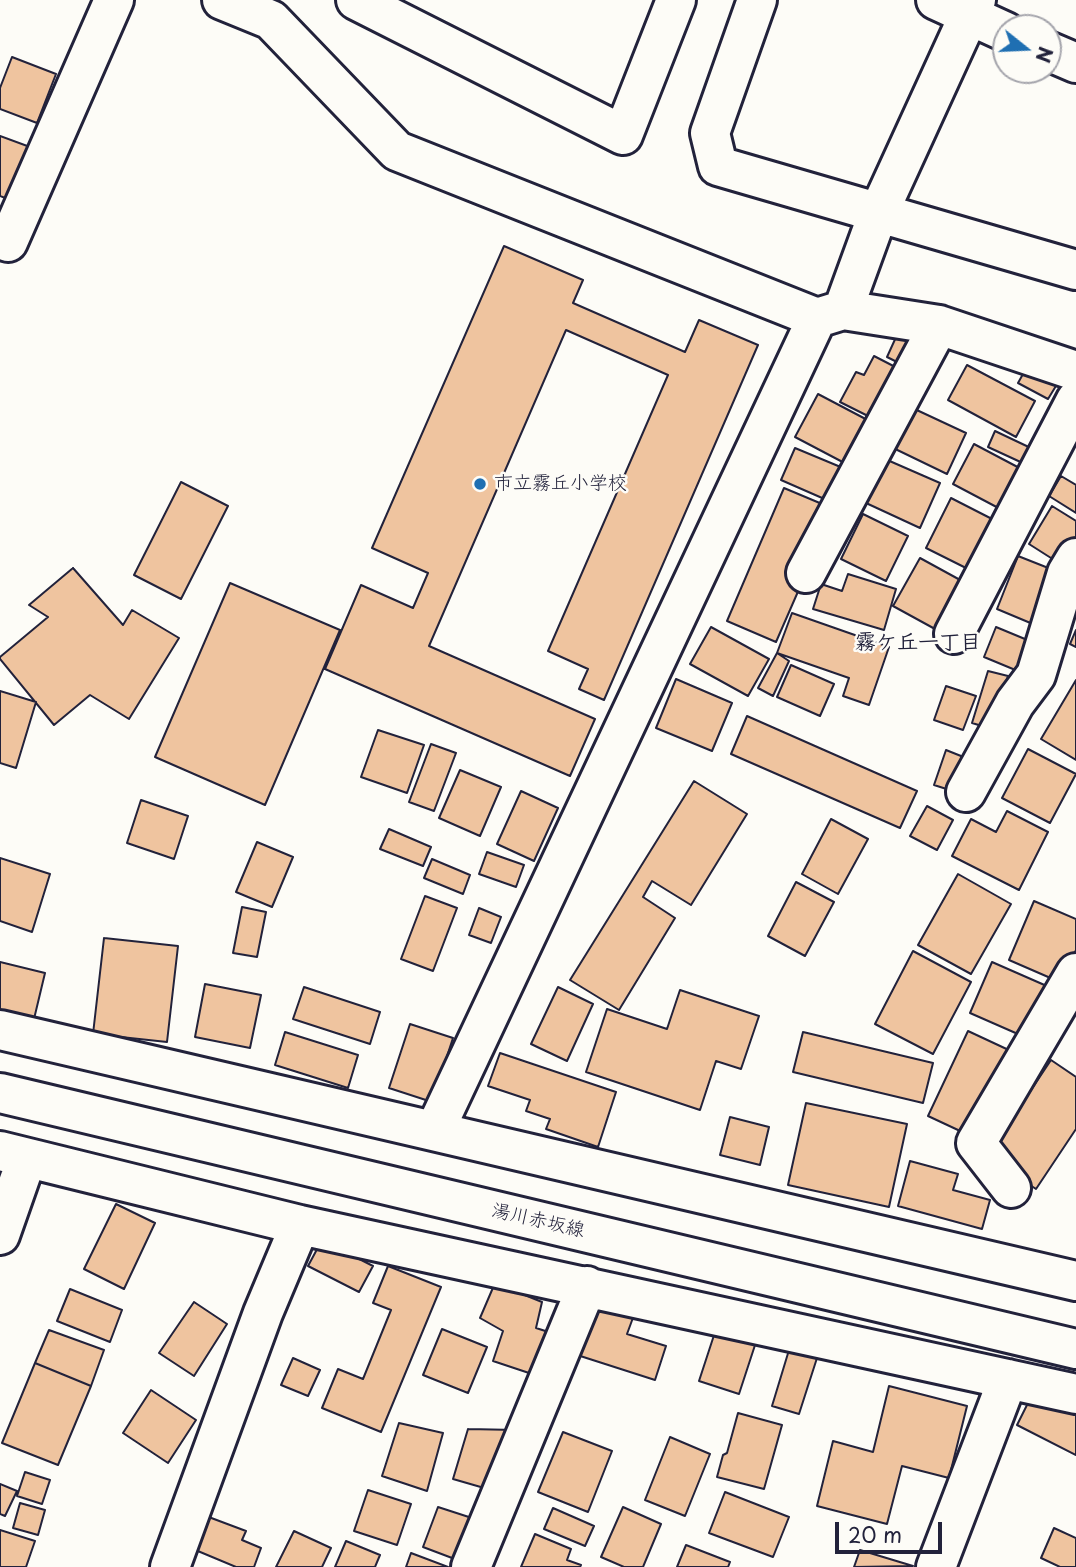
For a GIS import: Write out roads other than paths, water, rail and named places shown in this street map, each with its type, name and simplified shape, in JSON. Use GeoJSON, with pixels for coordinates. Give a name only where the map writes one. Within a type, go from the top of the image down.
{"type":"FeatureCollection","features":[{"type":"Feature","properties":{"kind":"street"},"geometry":{"type":"LineString","coordinates":[[0,239],[8,242],[114,0]]}},
{"type":"Feature","properties":{"kind":"street"},"geometry":{"type":"LineString","coordinates":[[222,0],[271,20],[397,151],[830,314],[939,325],[1076,371]]}},
{"type":"Feature","properties":{"kind":"street"},"geometry":{"type":"LineString","coordinates":[[356,0],[623,135],[676,0]]}},
{"type":"Feature","properties":{"kind":"street"},"geometry":{"type":"LineString","coordinates":[[757,0],[710,132],[718,166],[1076,270]]}},
{"type":"Feature","properties":{"kind":"street"},"geometry":{"type":"LineString","coordinates":[[435,1130],[878,214],[960,5],[992,24]]}},
{"type":"Feature","properties":{"kind":"street"},"geometry":{"type":"LineString","coordinates":[[806,573],[939,325]]}},
{"type":"Feature","properties":{"kind":"street"},"geometry":{"type":"LineString","coordinates":[[954,634],[1076,400]]}},
{"type":"Feature","properties":{"kind":"street"},"geometry":{"type":"LineString","coordinates":[[966,792],[1015,703],[1036,676],[1067,573],[1076,558]]}},
{"type":"Feature","properties":{"kind":"street"},"geometry":{"type":"LineString","coordinates":[[1011,1188],[976,1143],[1076,973]]}},
{"type":"Feature","properties":{"kind":"street"},"geometry":{"type":"LineString","coordinates":[[0,1030],[1076,1281]]}},
{"type":"Feature","properties":{"kind":"street","name":"湯川赤坂線"},"geometry":{"type":"LineString","coordinates":[[0,1093],[1076,1349]]}},
{"type":"Feature","properties":{"kind":"street"},"geometry":{"type":"LineString","coordinates":[[0,1235],[13,1155],[300,1224],[1076,1394]]}},
{"type":"Feature","properties":{"kind":"street"},"geometry":{"type":"LineString","coordinates":[[170,1567],[263,1314],[300,1224]]}},
{"type":"Feature","properties":{"kind":"street"},"geometry":{"type":"LineString","coordinates":[[471,1567],[587,1286]]}},
{"type":"Feature","properties":{"kind":"street"},"geometry":{"type":"LineString","coordinates":[[936,1567],[1008,1378]]}},
{"type":"Feature","properties":{"kind":"place","name":"市立霧丘小学校"},"geometry":{"type":"Point","coordinates":[480,484]}},
{"type":"Feature","properties":{"kind":"district","name":"霧ケ丘一丁目"},"geometry":{"type":"Point","coordinates":[918,643]}}]}
